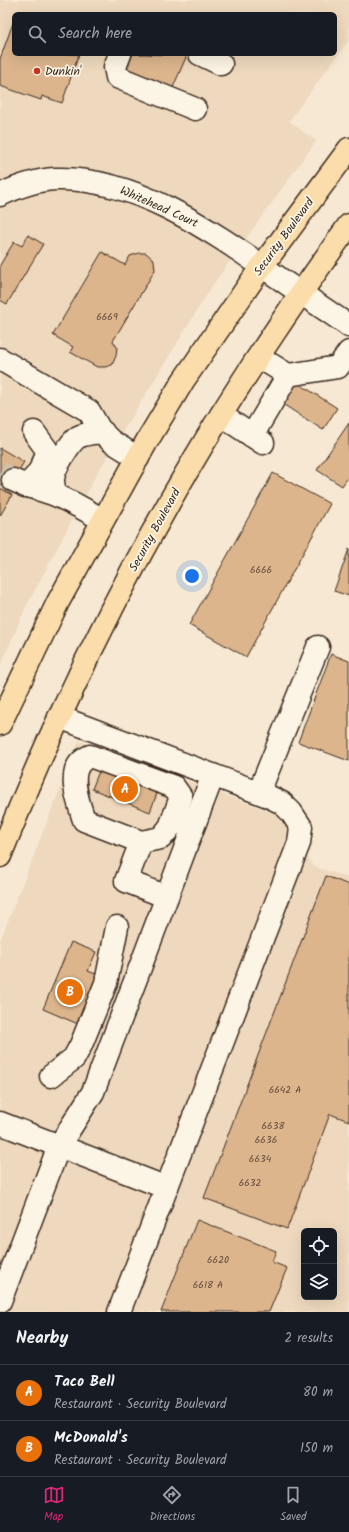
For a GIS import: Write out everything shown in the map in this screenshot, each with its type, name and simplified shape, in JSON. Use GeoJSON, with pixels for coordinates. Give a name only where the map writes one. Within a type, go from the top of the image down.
{"type":"FeatureCollection","features":[{"type":"Feature","properties":{"kind":"main road","name":"Security Boulevard"},"geometry":{"type":"LineString","coordinates":[[0,724],[58,602],[138,458],[183,381],[262,266],[349,148]]}},
{"type":"Feature","properties":{"kind":"main road","name":"Security Boulevard"},"geometry":{"type":"LineString","coordinates":[[0,856],[59,717],[105,622],[189,467],[220,416],[300,293],[349,225]]}},
{"type":"Feature","properties":{"kind":"street"},"geometry":{"type":"LineString","coordinates":[[119,56],[115,67],[117,76],[195,109]]}},
{"type":"Feature","properties":{"kind":"street"},"geometry":{"type":"LineString","coordinates":[[204,56],[221,64]]}},
{"type":"Feature","properties":{"kind":"street","name":"Whitehead Court"},"geometry":{"type":"LineString","coordinates":[[0,195],[28,183],[55,179],[89,181],[122,188],[160,204],[188,218],[220,237],[349,326]]}},
{"type":"Feature","properties":{"kind":"street"},"geometry":{"type":"LineString","coordinates":[[258,357],[288,375],[338,367],[349,352]]}},
{"type":"Feature","properties":{"kind":"street"},"geometry":{"type":"LineString","coordinates":[[0,359],[89,411],[111,441],[138,458]]}},
{"type":"Feature","properties":{"kind":"street"},"geometry":{"type":"LineString","coordinates":[[220,416],[258,439],[288,375]]}},
{"type":"Feature","properties":{"kind":"street"},"geometry":{"type":"LineString","coordinates":[[66,451],[34,432],[47,450],[46,459],[31,482],[19,483],[73,502],[103,520]]}},
{"type":"Feature","properties":{"kind":"street"},"geometry":{"type":"LineString","coordinates":[[56,495],[53,479],[55,471],[66,451],[77,438],[89,433],[103,432]]}},
{"type":"Feature","properties":{"kind":"street"},"geometry":{"type":"LineString","coordinates":[[259,792],[318,647]]}},
{"type":"Feature","properties":{"kind":"street"},"geometry":{"type":"LineString","coordinates":[[59,717],[259,792],[282,803],[291,812],[301,826],[299,843],[119,1312]]}},
{"type":"Feature","properties":{"kind":"street"},"geometry":{"type":"LineString","coordinates":[[90,756],[174,787],[181,796],[170,827],[161,838],[141,842],[84,820],[75,790],[76,770],[81,761],[90,756]]}},
{"type":"Feature","properties":{"kind":"street"},"geometry":{"type":"LineString","coordinates":[[0,1301],[59,1146],[93,1092],[213,775]]}},
{"type":"Feature","properties":{"kind":"street"},"geometry":{"type":"LineString","coordinates":[[141,842],[126,881],[167,897]]}},
{"type":"Feature","properties":{"kind":"street"},"geometry":{"type":"LineString","coordinates":[[51,1076],[74,1058],[81,1046],[106,983],[117,926]]}},
{"type":"Feature","properties":{"kind":"street"},"geometry":{"type":"LineString","coordinates":[[0,1123],[167,1188]]}},
{"type":"Feature","properties":{"kind":"shaded area"},"geometry":{"type":"Polygon","coordinates":[[[0,0],[349,0],[349,40],[289,121],[316,141],[212,286],[95,477],[25,609],[0,667],[0,0]]]}},
{"type":"Feature","properties":{"kind":"shaded area"},"geometry":{"type":"Polygon","coordinates":[[[79,741],[282,816],[313,866],[349,878],[349,1312],[0,1312],[0,941],[79,741]]]}},
{"type":"Feature","properties":{"kind":"building","name":"Dunkin'"},"geometry":{"type":"Polygon","coordinates":[[[12,26],[12,56],[78,56],[62,103],[42,96],[41,100],[0,86],[0,59],[12,26]]]}},
{"type":"Feature","properties":{"kind":"building"},"geometry":{"type":"Polygon","coordinates":[[[132,56],[187,56],[171,92],[125,73],[132,56]]]}},
{"type":"Feature","properties":{"kind":"building"},"geometry":{"type":"Polygon","coordinates":[[[28,235],[43,244],[7,304],[0,300],[0,265],[14,242],[22,246],[28,235]]]}},
{"type":"Feature","properties":{"kind":"building"},"geometry":{"type":"Polygon","coordinates":[[[102,252],[125,265],[130,256],[139,253],[146,253],[154,260],[155,270],[113,341],[117,347],[116,356],[112,365],[97,367],[70,352],[73,347],[53,335],[102,252]]]}},
{"type":"Feature","properties":{"kind":"building"},"geometry":{"type":"Polygon","coordinates":[[[295,381],[337,408],[323,430],[281,403],[295,381]]]}},
{"type":"Feature","properties":{"kind":"building"},"geometry":{"type":"Polygon","coordinates":[[[349,423],[349,476],[342,486],[317,470],[349,423]]]}},
{"type":"Feature","properties":{"kind":"building"},"geometry":{"type":"Polygon","coordinates":[[[0,448],[24,462],[9,486],[0,481],[0,448]]]}},
{"type":"Feature","properties":{"kind":"building"},"geometry":{"type":"Polygon","coordinates":[[[273,473],[330,504],[246,657],[189,625],[273,473]]]}},
{"type":"Feature","properties":{"kind":"building"},"geometry":{"type":"Polygon","coordinates":[[[0,488],[12,495],[0,516],[0,488]]]}},
{"type":"Feature","properties":{"kind":"building"},"geometry":{"type":"Polygon","coordinates":[[[349,549],[349,596],[334,591],[349,549]]]}},
{"type":"Feature","properties":{"kind":"building"},"geometry":{"type":"Polygon","coordinates":[[[331,654],[349,661],[349,761],[298,742],[331,654]]]}},
{"type":"Feature","properties":{"kind":"building"},"geometry":{"type":"Polygon","coordinates":[[[101,766],[159,788],[150,812],[92,789],[101,766]]]}},
{"type":"Feature","properties":{"kind":"building"},"geometry":{"type":"Polygon","coordinates":[[[326,876],[349,885],[349,1121],[330,1114],[287,1229],[204,1198],[326,876]]]}},
{"type":"Feature","properties":{"kind":"building"},"geometry":{"type":"Polygon","coordinates":[[[71,942],[96,952],[88,971],[98,975],[78,1024],[43,1009],[71,942]]]}},
{"type":"Feature","properties":{"kind":"building"},"geometry":{"type":"Polygon","coordinates":[[[197,1220],[276,1251],[272,1262],[287,1268],[269,1312],[161,1312],[197,1220]]]}},
{"type":"Feature","properties":{"kind":"tunnel"},"geometry":{"type":"LineString","coordinates":[[0,472],[13,480]]}},
{"type":"Feature","properties":{"kind":"place","name":"Dunkin'"},"geometry":{"type":"Point","coordinates":[37,71]}},
{"type":"Feature","properties":{"kind":"place","name":"Taco Bell"},"geometry":{"type":"Point","coordinates":[125,789]}},
{"type":"Feature","properties":{"kind":"place","name":"McDonald's"},"geometry":{"type":"Point","coordinates":[70,992]}}]}
